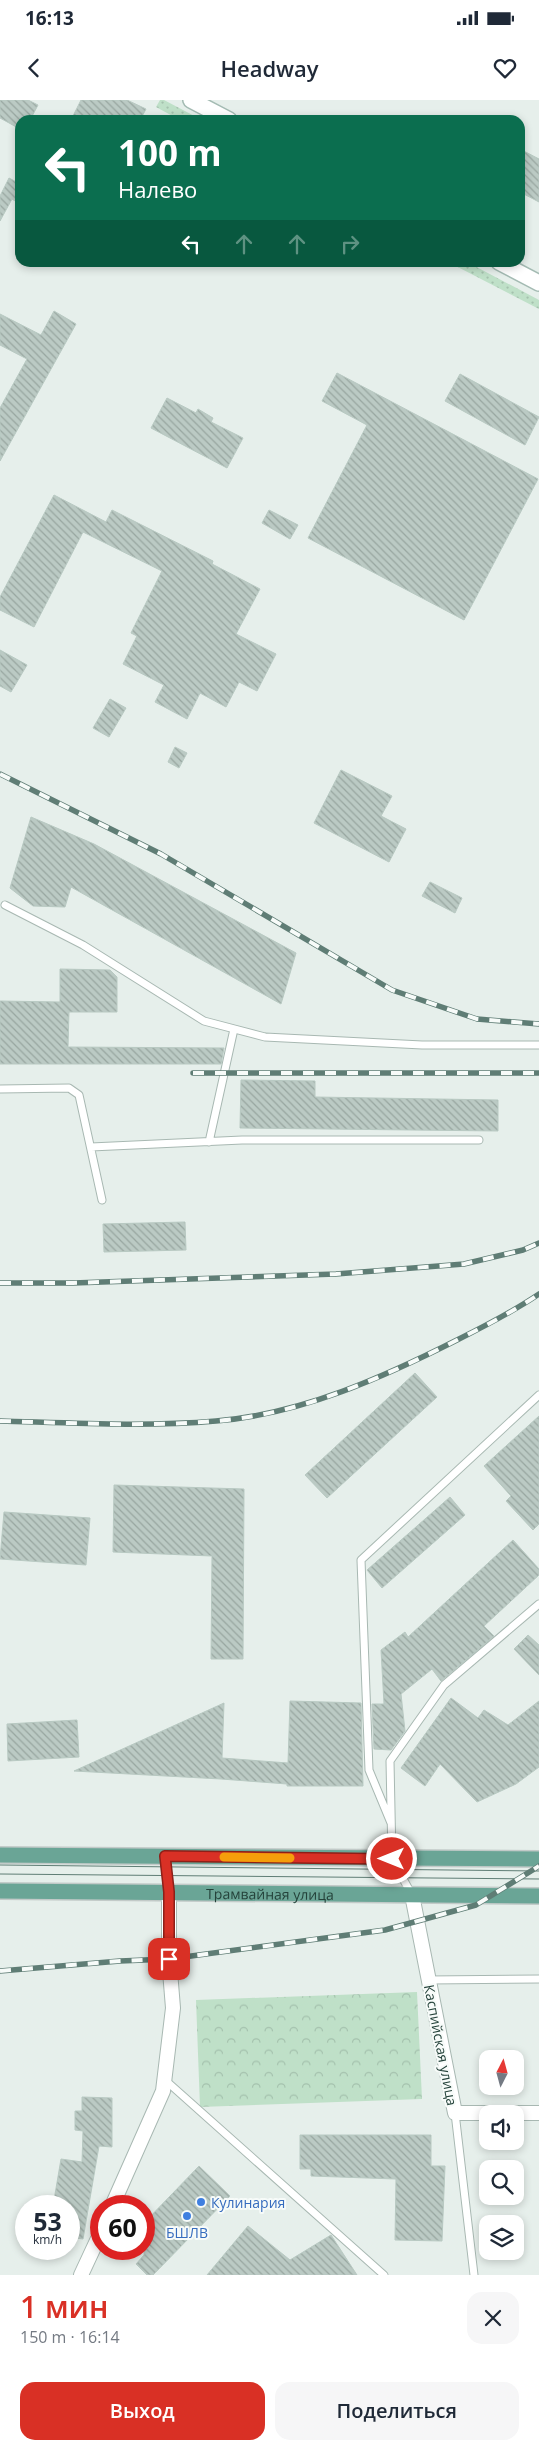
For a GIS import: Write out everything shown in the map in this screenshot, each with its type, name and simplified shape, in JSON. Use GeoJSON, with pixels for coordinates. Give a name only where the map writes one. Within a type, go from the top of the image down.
{"type":"FeatureCollection","features":[{"type":"Feature","properties":{"kind":"main road"},"geometry":{"type":"LineString","coordinates":[[0,1855],[539,1859]]}},
{"type":"Feature","properties":{"kind":"main road","name":"Трамвайная улица"},"geometry":{"type":"LineString","coordinates":[[0,1891],[539,1896]]}},
{"type":"Feature","properties":{"kind":"street"},"geometry":{"type":"LineString","coordinates":[[192,100],[220,115]]}},
{"type":"Feature","properties":{"kind":"street"},"geometry":{"type":"LineString","coordinates":[[509,267],[539,283]]}},
{"type":"Feature","properties":{"kind":"street"},"geometry":{"type":"LineString","coordinates":[[117,2195],[163,2091],[173,2008],[169,1959],[169,1892]]}},
{"type":"Feature","properties":{"kind":"street","name":"Каспийская улица"},"geometry":{"type":"LineString","coordinates":[[412,1895],[455,2113],[539,2113]]}},
{"type":"Feature","properties":{"kind":"street"},"geometry":{"type":"LineString","coordinates":[[81,2275],[90,2256]]}},
{"type":"Feature","properties":{"kind":"lane"},"geometry":{"type":"LineString","coordinates":[[5,905],[83,945],[204,1021],[264,1037],[422,1045],[539,1045]]}},
{"type":"Feature","properties":{"kind":"lane"},"geometry":{"type":"LineString","coordinates":[[209,1142],[234,1029]]}},
{"type":"Feature","properties":{"kind":"lane"},"geometry":{"type":"LineString","coordinates":[[0,1088],[69,1088],[80,1095],[102,1200]]}},
{"type":"Feature","properties":{"kind":"lane"},"geometry":{"type":"LineString","coordinates":[[90,1147],[209,1142],[480,1140]]}},
{"type":"Feature","properties":{"kind":"lane"},"geometry":{"type":"LineString","coordinates":[[391,1823],[369,1770],[361,1560],[539,1395]]}},
{"type":"Feature","properties":{"kind":"lane"},"geometry":{"type":"LineString","coordinates":[[412,1895],[392,1859],[390,1761],[444,1685],[539,1604]]}},
{"type":"Feature","properties":{"kind":"lane"},"geometry":{"type":"LineString","coordinates":[[165,1856],[169,1892]]}},
{"type":"Feature","properties":{"kind":"lane"},"geometry":{"type":"LineString","coordinates":[[428,1980],[539,1979]]}},
{"type":"Feature","properties":{"kind":"lane"},"geometry":{"type":"LineString","coordinates":[[164,2079],[384,2275]]}},
{"type":"Feature","properties":{"kind":"lane"},"geometry":{"type":"LineString","coordinates":[[455,2113],[474,2275]]}},
{"type":"Feature","properties":{"kind":"green space"},"geometry":{"type":"Polygon","coordinates":[[[160,100],[164,100],[192,115],[171,115],[156,107],[160,100]]]}},
{"type":"Feature","properties":{"kind":"green space"},"geometry":{"type":"Polygon","coordinates":[[[458,267],[477,267],[539,300],[539,309],[458,267]]]}},
{"type":"Feature","properties":{"kind":"green space"},"geometry":{"type":"Polygon","coordinates":[[[417,1992],[422,2099],[200,2107],[196,2000],[417,1992]]]}},
{"type":"Feature","properties":{"kind":"building"},"geometry":{"type":"Polygon","coordinates":[[[0,100],[28,100],[38,105],[33,115],[15,115],[15,126],[0,118],[0,100]]]}},
{"type":"Feature","properties":{"kind":"building"},"geometry":{"type":"Polygon","coordinates":[[[81,100],[127,100],[146,109],[143,115],[74,115],[81,100]]]}},
{"type":"Feature","properties":{"kind":"building"},"geometry":{"type":"Polygon","coordinates":[[[525,152],[539,159],[539,202],[525,195],[525,152]]]}},
{"type":"Feature","properties":{"kind":"building"},"geometry":{"type":"Polygon","coordinates":[[[9,178],[15,181],[15,201],[12,199],[0,221],[0,196],[9,178]]]}},
{"type":"Feature","properties":{"kind":"building"},"geometry":{"type":"Polygon","coordinates":[[[54,311],[76,324],[0,461],[0,408],[27,359],[0,345],[0,314],[41,335],[54,311]]]}},
{"type":"Feature","properties":{"kind":"building"},"geometry":{"type":"Polygon","coordinates":[[[337,373],[538,479],[464,620],[308,538],[367,425],[322,401],[337,373]]]}},
{"type":"Feature","properties":{"kind":"building"},"geometry":{"type":"Polygon","coordinates":[[[460,374],[539,417],[525,445],[445,401],[460,374]]]}},
{"type":"Feature","properties":{"kind":"building"},"geometry":{"type":"Polygon","coordinates":[[[167,398],[196,413],[198,409],[213,418],[211,422],[243,438],[227,468],[151,428],[167,398]]]}},
{"type":"Feature","properties":{"kind":"building"},"geometry":{"type":"Polygon","coordinates":[[[54,495],[106,522],[112,510],[213,561],[212,564],[260,589],[236,634],[276,654],[257,691],[239,682],[226,707],[200,693],[187,719],[155,702],[164,685],[123,664],[137,636],[131,633],[162,571],[83,532],[34,627],[0,610],[0,597],[54,495]]]}},
{"type":"Feature","properties":{"kind":"building"},"geometry":{"type":"Polygon","coordinates":[[[269,510],[298,525],[290,539],[262,523],[269,510]]]}},
{"type":"Feature","properties":{"kind":"building"},"geometry":{"type":"Polygon","coordinates":[[[0,650],[27,665],[11,692],[0,686],[0,650]]]}},
{"type":"Feature","properties":{"kind":"building"},"geometry":{"type":"Polygon","coordinates":[[[110,699],[126,708],[109,737],[93,728],[110,699]]]}},
{"type":"Feature","properties":{"kind":"building"},"geometry":{"type":"Polygon","coordinates":[[[175,747],[187,753],[179,768],[168,762],[175,747]]]}},
{"type":"Feature","properties":{"kind":"building"},"geometry":{"type":"Polygon","coordinates":[[[341,770],[392,796],[381,816],[406,829],[389,862],[314,823],[341,770]]]}},
{"type":"Feature","properties":{"kind":"building"},"geometry":{"type":"Polygon","coordinates":[[[31,817],[94,844],[296,953],[281,1004],[71,887],[65,907],[33,906],[10,888],[31,817]]]}},
{"type":"Feature","properties":{"kind":"building"},"geometry":{"type":"Polygon","coordinates":[[[430,882],[462,898],[455,913],[422,896],[430,882]]]}},
{"type":"Feature","properties":{"kind":"building"},"geometry":{"type":"Polygon","coordinates":[[[60,969],[110,970],[117,977],[117,1012],[69,1012],[68,1047],[224,1048],[221,1064],[0,1064],[0,1001],[60,1002],[60,969]]]}},
{"type":"Feature","properties":{"kind":"building"},"geometry":{"type":"Polygon","coordinates":[[[241,1080],[315,1081],[315,1097],[498,1100],[498,1131],[240,1128],[241,1080]]]}},
{"type":"Feature","properties":{"kind":"building"},"geometry":{"type":"Polygon","coordinates":[[[185,1222],[186,1250],[104,1252],[103,1224],[185,1222]]]}},
{"type":"Feature","properties":{"kind":"building"},"geometry":{"type":"Polygon","coordinates":[[[415,1373],[437,1397],[327,1498],[305,1475],[415,1373]]]}},
{"type":"Feature","properties":{"kind":"building"},"geometry":{"type":"Polygon","coordinates":[[[539,1416],[539,1524],[533,1530],[506,1501],[511,1496],[484,1466],[539,1416]]]}},
{"type":"Feature","properties":{"kind":"building"},"geometry":{"type":"Polygon","coordinates":[[[114,1485],[244,1489],[243,1659],[211,1659],[212,1556],[113,1552],[114,1485]]]}},
{"type":"Feature","properties":{"kind":"building"},"geometry":{"type":"Polygon","coordinates":[[[450,1497],[465,1515],[382,1588],[367,1570],[450,1497]]]}},
{"type":"Feature","properties":{"kind":"building"},"geometry":{"type":"Polygon","coordinates":[[[4,1512],[90,1518],[86,1565],[0,1559],[4,1512]]]}},
{"type":"Feature","properties":{"kind":"building"},"geometry":{"type":"Polygon","coordinates":[[[513,1540],[539,1569],[539,1575],[484,1626],[494,1636],[441,1681],[432,1669],[401,1694],[405,1731],[391,1750],[374,1749],[372,1704],[384,1704],[381,1650],[405,1632],[408,1637],[513,1540]]]}},
{"type":"Feature","properties":{"kind":"building"},"geometry":{"type":"Polygon","coordinates":[[[528,1635],[539,1645],[539,1675],[514,1649],[528,1635]]]}},
{"type":"Feature","properties":{"kind":"building"},"geometry":{"type":"Polygon","coordinates":[[[451,1698],[478,1718],[484,1710],[508,1725],[539,1701],[539,1767],[516,1784],[477,1802],[440,1764],[425,1786],[401,1768],[451,1698]]]}},
{"type":"Feature","properties":{"kind":"building"},"geometry":{"type":"Polygon","coordinates":[[[290,1701],[361,1703],[363,1786],[287,1786],[287,1784],[221,1779],[74,1771],[224,1703],[222,1758],[288,1763],[290,1701]]]}},
{"type":"Feature","properties":{"kind":"building"},"geometry":{"type":"Polygon","coordinates":[[[77,1720],[79,1757],[8,1761],[7,1724],[77,1720]]]}},
{"type":"Feature","properties":{"kind":"building"},"geometry":{"type":"Polygon","coordinates":[[[82,2097],[112,2098],[112,2147],[99,2146],[83,2239],[80,2239],[80,2195],[55,2195],[61,2159],[82,2162],[83,2131],[75,2130],[75,2111],[82,2111],[82,2097]]]}},
{"type":"Feature","properties":{"kind":"building"},"geometry":{"type":"Polygon","coordinates":[[[300,2135],[431,2135],[431,2166],[445,2166],[442,2241],[395,2240],[396,2179],[311,2176],[311,2169],[300,2169],[300,2135]]]}},
{"type":"Feature","properties":{"kind":"building"},"geometry":{"type":"Polygon","coordinates":[[[199,2166],[230,2196],[153,2275],[147,2275],[136,2264],[140,2260],[155,2260],[155,2212],[199,2166]]]}},
{"type":"Feature","properties":{"kind":"building"},"geometry":{"type":"Polygon","coordinates":[[[248,2226],[290,2260],[331,2235],[357,2275],[207,2275],[248,2226]]]}},
{"type":"Feature","properties":{"kind":"tram line"},"geometry":{"type":"LineString","coordinates":[[0,1865],[539,1871]]}},
{"type":"Feature","properties":{"kind":"tram line"},"geometry":{"type":"LineString","coordinates":[[0,1874],[539,1879]]}},
{"type":"Feature","properties":{"kind":"railway"},"geometry":{"type":"LineString","coordinates":[[0,774],[161,854],[392,990],[477,1019],[539,1024]]}},
{"type":"Feature","properties":{"kind":"railway"},"geometry":{"type":"LineString","coordinates":[[193,1073],[539,1073]]}},
{"type":"Feature","properties":{"kind":"railway"},"geometry":{"type":"LineString","coordinates":[[0,1283],[73,1283],[336,1274],[464,1264],[523,1250],[539,1243]]}},
{"type":"Feature","properties":{"kind":"railway"},"geometry":{"type":"LineString","coordinates":[[0,1421],[162,1424],[216,1421],[280,1411],[342,1392],[401,1367],[490,1323],[539,1294]]}},
{"type":"Feature","properties":{"kind":"railway"},"geometry":{"type":"LineString","coordinates":[[0,1971],[169,1959],[385,1930],[476,1905],[539,1866]]}},
{"type":"Feature","properties":{"kind":"slow traffic"},"geometry":{"type":"LineString","coordinates":[[224,1857],[290,1858]]}},
{"type":"Feature","properties":{"kind":"place","name":"Кулинария"},"geometry":{"type":"Point","coordinates":[201,2202]}},
{"type":"Feature","properties":{"kind":"place","name":"БШЛВ"},"geometry":{"type":"Point","coordinates":[187,2216]}},
{"type":"Feature","properties":{"kind":"route"},"geometry":{"type":"LineString","coordinates":[[169,1959],[169,1892],[165,1856],[392,1859]]}}]}
